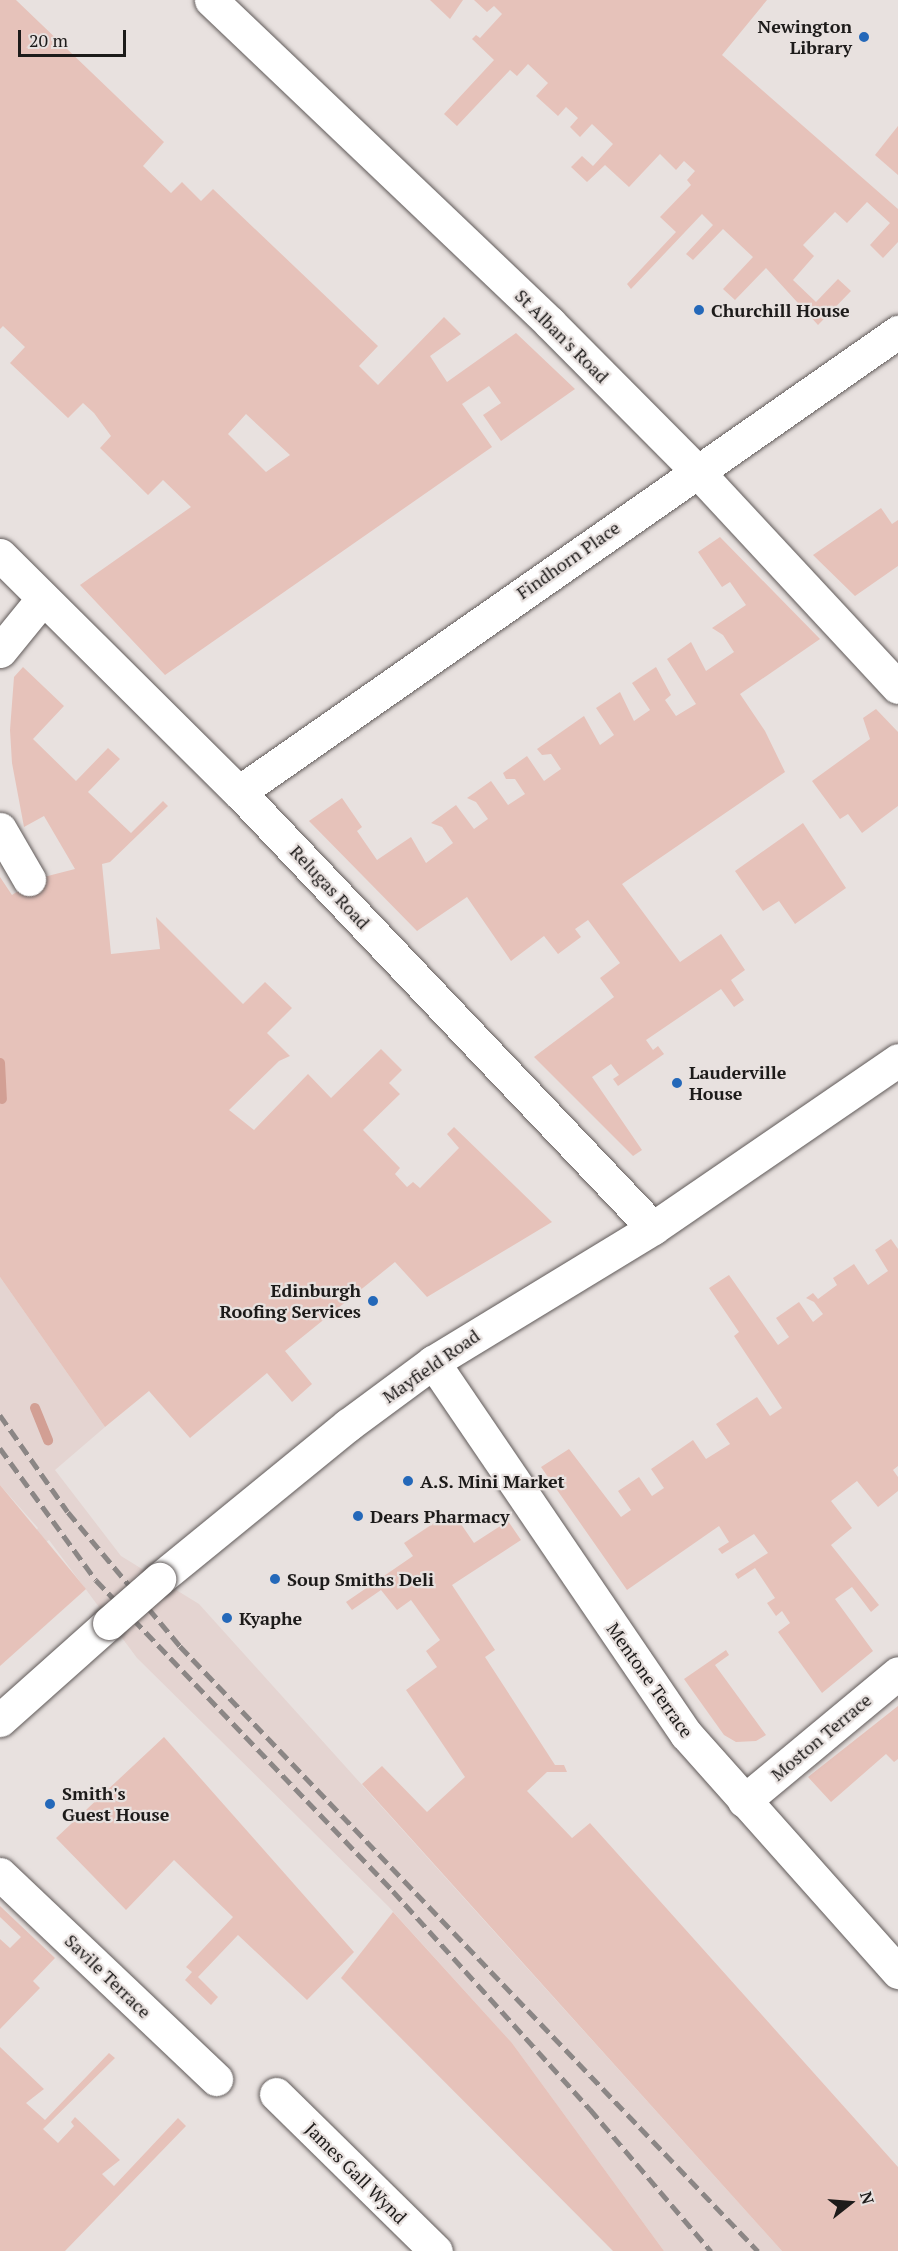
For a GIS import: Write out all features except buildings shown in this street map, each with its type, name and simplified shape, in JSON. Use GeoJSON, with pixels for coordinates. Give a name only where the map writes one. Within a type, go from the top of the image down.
{"type":"FeatureCollection","features":[{"type":"Feature","properties":{"kind":"street","name":"St Alban's Road"},"geometry":{"type":"LineString","coordinates":[[211,0],[550,322],[696,470],[898,687]]}},
{"type":"Feature","properties":{"kind":"street","name":"Findhorn Place"},"geometry":{"type":"LineString","coordinates":[[240,792],[696,470],[898,332]]}},
{"type":"Feature","properties":{"kind":"street","name":"Relugas Road"},"geometry":{"type":"LineString","coordinates":[[0,555],[240,792],[652,1227]]}},
{"type":"Feature","properties":{"kind":"street"},"geometry":{"type":"LineString","coordinates":[[0,651],[43,598]]}},
{"type":"Feature","properties":{"kind":"street"},"geometry":{"type":"LineString","coordinates":[[0,829],[29,879]]}},
{"type":"Feature","properties":{"kind":"street","name":"Mayfield Road"},"geometry":{"type":"LineString","coordinates":[[0,1720],[159,1579],[348,1425],[434,1362],[652,1227],[898,1060]]}},
{"type":"Feature","properties":{"kind":"street","name":"Mentone Terrace"},"geometry":{"type":"LineString","coordinates":[[434,1362],[686,1734],[898,1972]]}},
{"type":"Feature","properties":{"kind":"street","name":"Moston Terrace"},"geometry":{"type":"LineString","coordinates":[[744,1801],[898,1673]]}},
{"type":"Feature","properties":{"kind":"street","name":"Savile Terrace"},"geometry":{"type":"LineString","coordinates":[[0,1874],[216,2079]]}},
{"type":"Feature","properties":{"kind":"street","name":"James Gall Wynd"},"geometry":{"type":"LineString","coordinates":[[276,2094],[436,2251]]}},
{"type":"Feature","properties":{"kind":"shaded area"},"geometry":{"type":"Polygon","coordinates":[[[0,0],[16,0],[164,142],[143,166],[171,193],[182,182],[201,201],[213,189],[378,346],[359,366],[378,385],[444,317],[461,334],[430,356],[447,382],[516,333],[575,389],[501,441],[483,415],[501,403],[489,386],[462,404],[492,447],[165,675],[80,585],[191,507],[163,480],[148,495],[100,448],[111,436],[94,413],[83,403],[68,418],[10,363],[25,347],[3,326],[0,329],[0,0]],[[246,414],[228,434],[266,472],[290,455],[246,414]]]}},
{"type":"Feature","properties":{"kind":"shaded area"},"geometry":{"type":"Polygon","coordinates":[[[430,0],[463,0],[450,19],[430,0]]]}},
{"type":"Feature","properties":{"kind":"shaded area"},"geometry":{"type":"Polygon","coordinates":[[[474,0],[767,0],[722,55],[898,209],[898,242],[883,258],[870,245],[890,223],[867,202],[847,223],[835,212],[803,245],[814,256],[793,280],[816,302],[838,279],[851,291],[818,325],[766,268],[735,300],[723,289],[753,257],[723,229],[693,260],[686,254],[713,225],[702,214],[631,289],[627,284],[676,232],[660,217],[691,185],[687,180],[695,171],[684,161],[676,170],[660,154],[629,187],[605,165],[587,182],[571,167],[582,156],[593,166],[613,144],[592,124],[580,137],[570,127],[578,118],[566,107],[558,116],[536,96],[548,83],[528,64],[517,76],[510,70],[457,126],[444,114],[494,60],[472,39],[476,35],[480,38],[502,14],[494,6],[487,12],[474,0]]]}},
{"type":"Feature","properties":{"kind":"shaded area"},"geometry":{"type":"Polygon","coordinates":[[[898,126],[898,175],[875,155],[898,126]]]}},
{"type":"Feature","properties":{"kind":"shaded area"},"geometry":{"type":"Polygon","coordinates":[[[881,508],[892,524],[898,520],[898,566],[855,596],[813,555],[881,508]]]}},
{"type":"Feature","properties":{"kind":"shaded area"},"geometry":{"type":"Polygon","coordinates":[[[720,537],[820,639],[740,694],[765,731],[785,772],[622,884],[680,962],[721,934],[745,970],[731,980],[744,1000],[734,1007],[721,989],[646,1040],[653,1050],[658,1046],[664,1054],[618,1086],[613,1079],[619,1075],[611,1064],[592,1077],[642,1150],[633,1156],[534,1057],[614,997],[600,978],[620,963],[588,920],[575,929],[581,937],[558,954],[544,936],[511,961],[467,897],[417,931],[309,821],[342,798],[362,827],[357,831],[377,860],[411,837],[426,863],[453,843],[442,827],[431,823],[456,805],[474,829],[488,819],[476,802],[467,798],[491,781],[508,805],[525,794],[515,779],[506,779],[503,773],[527,756],[544,781],[561,769],[551,754],[542,755],[537,749],[584,716],[600,745],[614,735],[596,708],[620,692],[634,721],[650,710],[632,683],[656,667],[671,695],[665,700],[676,716],[696,704],[667,659],[691,642],[706,671],[734,652],[723,635],[712,628],[746,605],[730,582],[722,587],[698,552],[720,537]]]}},
{"type":"Feature","properties":{"kind":"shaded area"},"geometry":{"type":"Polygon","coordinates":[[[23,667],[64,706],[33,739],[76,781],[108,748],[120,759],[88,792],[131,833],[163,801],[168,806],[110,862],[102,864],[111,954],[160,949],[156,917],[243,1004],[265,982],[292,1008],[267,1033],[290,1056],[279,1061],[229,1110],[254,1130],[308,1074],[331,1098],[381,1049],[402,1070],[389,1083],[400,1094],[363,1130],[400,1168],[395,1174],[407,1187],[413,1182],[420,1188],[459,1148],[447,1134],[454,1127],[552,1222],[427,1297],[395,1262],[285,1351],[312,1384],[292,1402],[267,1373],[190,1438],[149,1391],[105,1427],[0,1277],[0,877],[12,895],[36,879],[75,869],[44,816],[24,827],[12,763],[10,730],[14,677],[23,667]]]}},
{"type":"Feature","properties":{"kind":"shaded area"},"geometry":{"type":"Polygon","coordinates":[[[876,709],[898,732],[898,806],[862,833],[848,814],[840,819],[812,781],[870,739],[863,718],[876,709]]]}},
{"type":"Feature","properties":{"kind":"shaded area"},"geometry":{"type":"Polygon","coordinates":[[[803,823],[846,888],[795,924],[779,901],[763,911],[735,871],[803,823]]]}},
{"type":"Feature","properties":{"kind":"shaded area"},"geometry":{"type":"Polygon","coordinates":[[[891,1239],[898,1249],[898,1466],[893,1470],[898,1477],[898,1491],[878,1507],[857,1481],[831,1501],[852,1528],[831,1545],[879,1605],[871,1612],[852,1587],[835,1599],[873,1651],[822,1693],[778,1632],[790,1623],[782,1611],[776,1616],[767,1603],[775,1598],[755,1568],[738,1579],[735,1574],[768,1553],[754,1534],[722,1554],[718,1549],[729,1542],[719,1526],[627,1590],[541,1467],[569,1449],[621,1517],[631,1510],[618,1491],[639,1477],[652,1496],[664,1488],[651,1469],[693,1440],[706,1459],[730,1444],[716,1424],[757,1397],[770,1416],[782,1408],[734,1336],[739,1332],[709,1288],[729,1275],[778,1345],[789,1337],[776,1318],[799,1302],[813,1322],[823,1314],[814,1302],[806,1298],[813,1293],[818,1299],[837,1285],[833,1278],[854,1264],[868,1285],[888,1271],[875,1250],[891,1239]]]}},
{"type":"Feature","properties":{"kind":"shaded area"},"geometry":{"type":"Polygon","coordinates":[[[0,1277],[105,1427],[55,1470],[121,1556],[199,1604],[782,2251],[664,2251],[512,2043],[388,1906],[137,1658],[49,1540],[46,1542],[36,1531],[38,1528],[0,1485],[0,1277]]]}},
{"type":"Feature","properties":{"kind":"shaded area"},"geometry":{"type":"Polygon","coordinates":[[[0,1485],[86,1589],[0,1666],[0,1485]]]}},
{"type":"Feature","properties":{"kind":"shaded area"},"geometry":{"type":"Polygon","coordinates":[[[452,1511],[474,1543],[508,1521],[521,1540],[452,1585],[495,1650],[485,1657],[555,1765],[564,1765],[567,1772],[547,1772],[527,1791],[572,1838],[590,1823],[898,2167],[898,2251],[782,2251],[362,1784],[382,1766],[427,1812],[465,1777],[406,1690],[437,1667],[426,1651],[440,1640],[411,1600],[397,1610],[381,1590],[352,1610],[346,1602],[413,1556],[404,1543],[452,1511]]]}},
{"type":"Feature","properties":{"kind":"shaded area"},"geometry":{"type":"Polygon","coordinates":[[[726,1650],[729,1655],[715,1665],[766,1735],[756,1741],[736,1742],[724,1735],[684,1679],[726,1650]]]}},
{"type":"Feature","properties":{"kind":"shaded area"},"geometry":{"type":"Polygon","coordinates":[[[898,1706],[898,1759],[894,1762],[886,1754],[831,1802],[808,1777],[898,1706]]]}},
{"type":"Feature","properties":{"kind":"shaded area"},"geometry":{"type":"Polygon","coordinates":[[[164,1737],[354,1952],[307,2000],[238,1935],[198,1977],[218,1997],[211,2005],[185,1980],[192,1972],[186,1967],[233,1917],[174,1860],[126,1910],[56,1838],[164,1737]]]}},
{"type":"Feature","properties":{"kind":"shaded area"},"geometry":{"type":"Polygon","coordinates":[[[0,1906],[55,1958],[33,1981],[40,1988],[0,2029],[0,1939],[10,1948],[21,1937],[0,1917],[0,1906]]]}},
{"type":"Feature","properties":{"kind":"shaded area"},"geometry":{"type":"Polygon","coordinates":[[[393,1912],[512,2043],[664,2251],[613,2251],[341,1978],[393,1912]]]}},
{"type":"Feature","properties":{"kind":"shaded area"},"geometry":{"type":"Polygon","coordinates":[[[0,2047],[44,2089],[26,2103],[45,2120],[109,2053],[115,2058],[43,2129],[58,2143],[74,2126],[71,2122],[75,2117],[120,2160],[102,2174],[114,2186],[178,2118],[186,2126],[65,2251],[0,2251],[0,2047]]]}},
{"type":"Feature","properties":{"kind":"waterway"},"geometry":{"type":"LineString","coordinates":[[0,1063],[2,1099]]}},
{"type":"Feature","properties":{"kind":"waterway"},"geometry":{"type":"LineString","coordinates":[[35,1408],[48,1441]]}},
{"type":"Feature","properties":{"kind":"railway"},"geometry":{"type":"LineString","coordinates":[[0,1415],[68,1512],[180,1646],[758,2251]]}},
{"type":"Feature","properties":{"kind":"railway"},"geometry":{"type":"LineString","coordinates":[[0,1448],[96,1580],[393,1891],[590,2109],[711,2251]]}},
{"type":"Feature","properties":{"kind":"place","name":"Newington Library"},"geometry":{"type":"Point","coordinates":[864,37]}},
{"type":"Feature","properties":{"kind":"place","name":"Churchill House"},"geometry":{"type":"Point","coordinates":[699,310]}},
{"type":"Feature","properties":{"kind":"place","name":"Lauderville House"},"geometry":{"type":"Point","coordinates":[677,1083]}},
{"type":"Feature","properties":{"kind":"place","name":"Edinburgh Roofing Services"},"geometry":{"type":"Point","coordinates":[373,1301]}},
{"type":"Feature","properties":{"kind":"place","name":"A.S. Mini Market"},"geometry":{"type":"Point","coordinates":[408,1481]}},
{"type":"Feature","properties":{"kind":"place","name":"Dears Pharmacy"},"geometry":{"type":"Point","coordinates":[358,1516]}},
{"type":"Feature","properties":{"kind":"place","name":"Soup Smiths Deli"},"geometry":{"type":"Point","coordinates":[275,1579]}},
{"type":"Feature","properties":{"kind":"place","name":"Kyaphe"},"geometry":{"type":"Point","coordinates":[227,1618]}},
{"type":"Feature","properties":{"kind":"place","name":"Smith's Guest House"},"geometry":{"type":"Point","coordinates":[50,1804]}}]}
